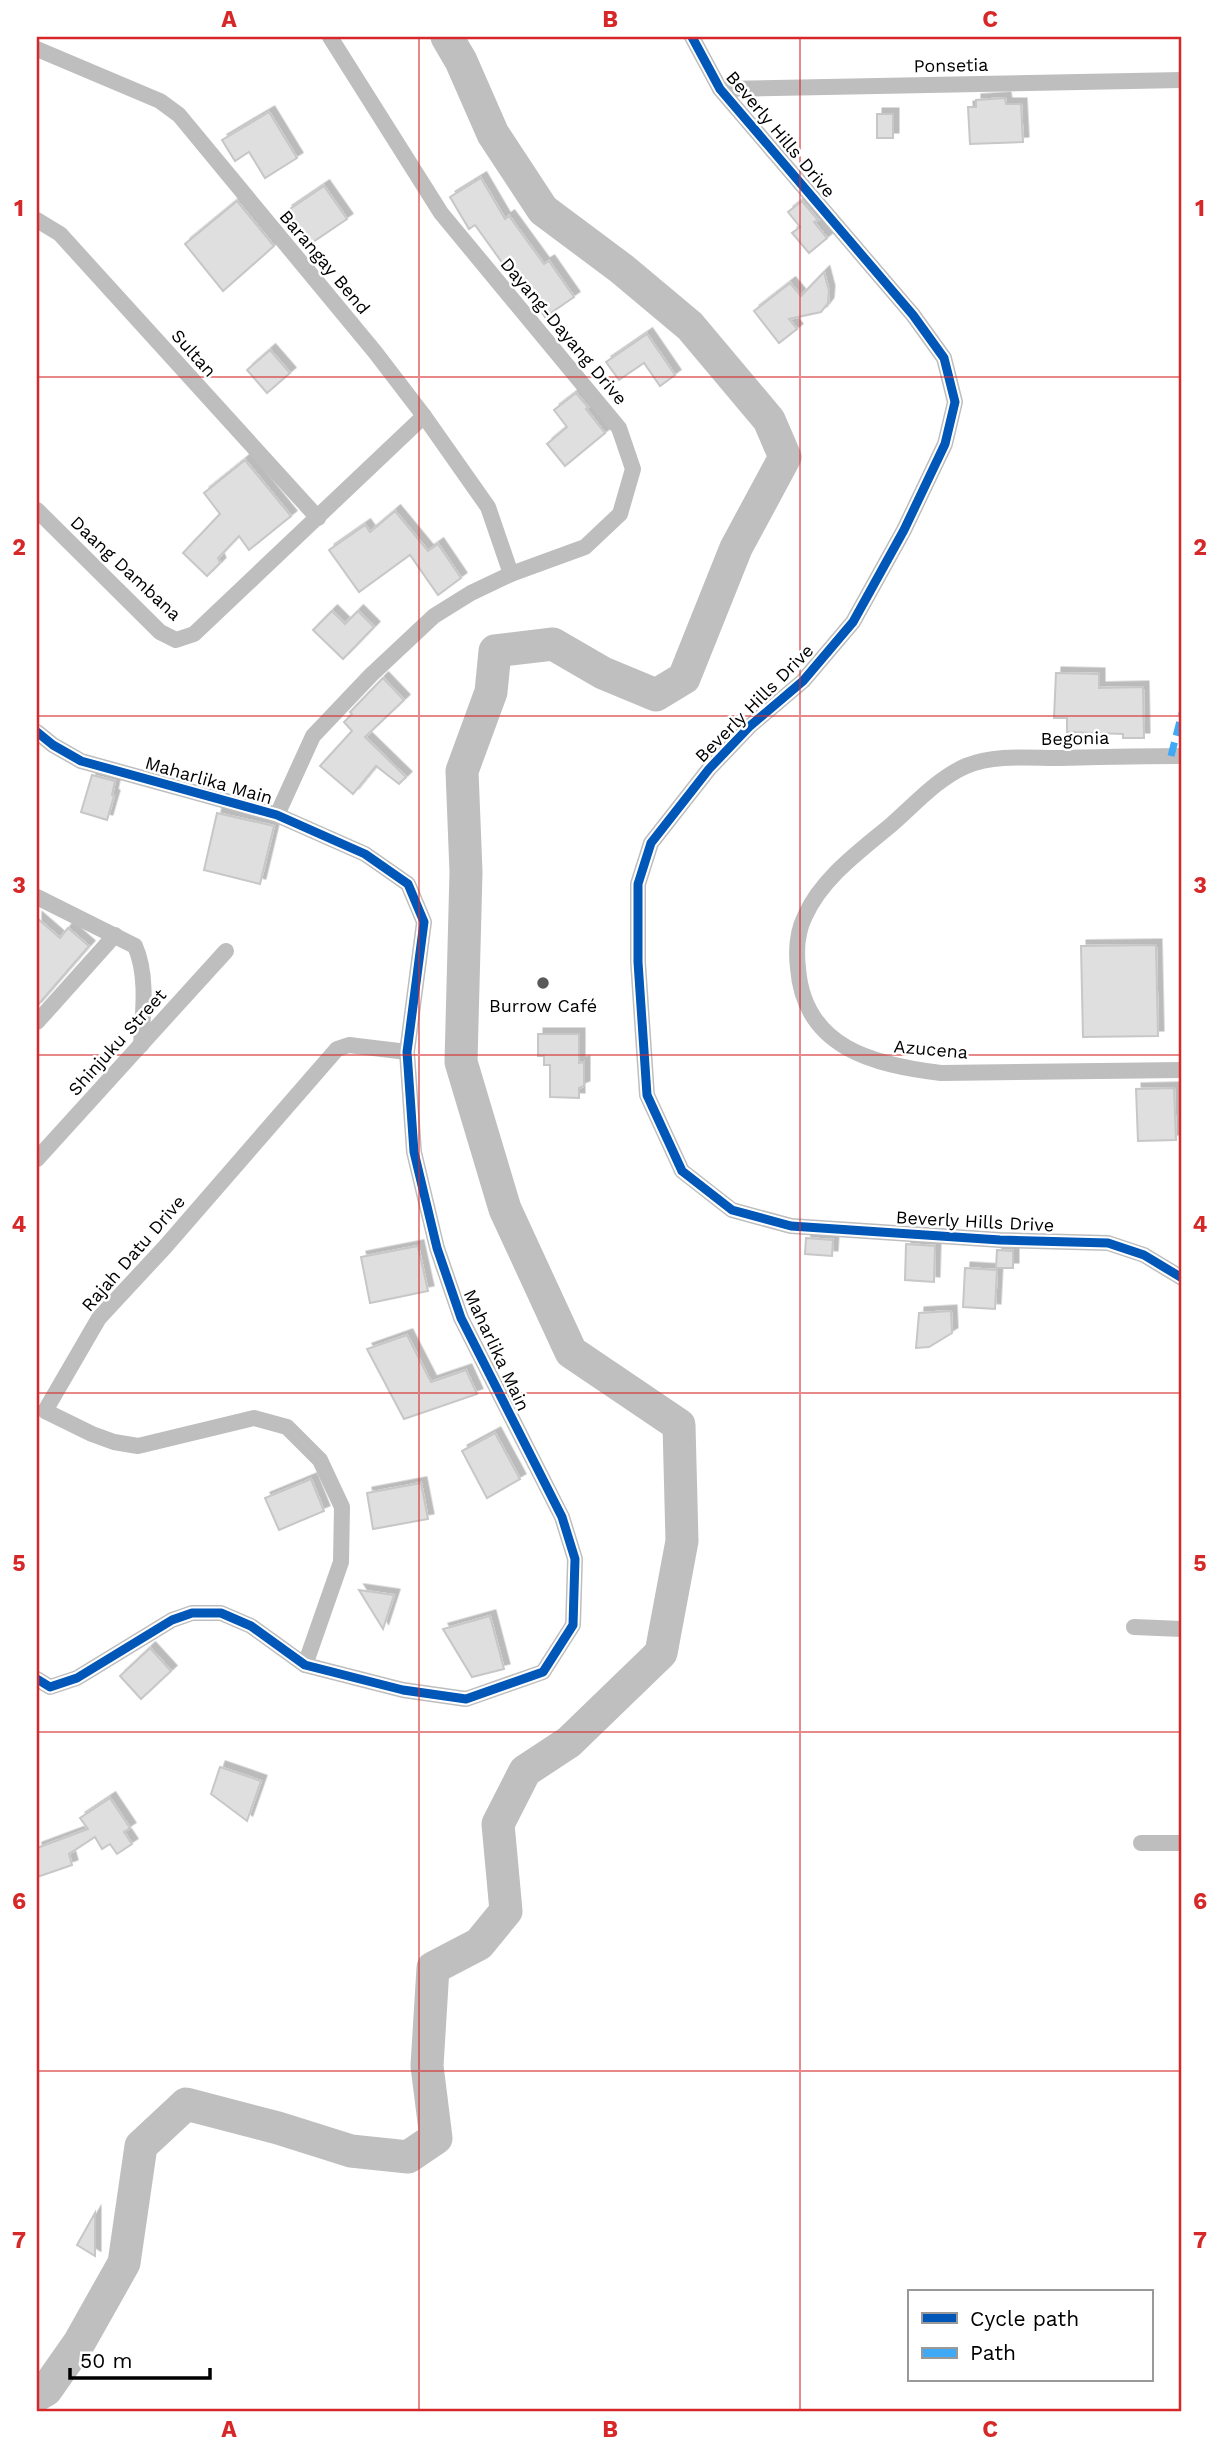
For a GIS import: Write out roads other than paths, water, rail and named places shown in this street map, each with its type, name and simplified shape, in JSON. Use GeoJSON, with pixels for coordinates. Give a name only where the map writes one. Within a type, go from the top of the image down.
{"type":"FeatureCollection","features":[{"type":"Feature","properties":{"kind":"street","name":"Dayang-Dayang Drive"},"geometry":{"type":"LineString","coordinates":[[277,815],[313,736],[371,675],[434,616],[471,593],[511,574],[585,547],[621,514],[633,469],[619,428],[441,213],[330,37]]}},
{"type":"Feature","properties":{"kind":"street","name":"Beverly Hills Drive"},"geometry":{"type":"LineString","coordinates":[[692,37],[720,89],[913,315],[944,358],[955,402],[945,444],[904,530],[853,622],[803,681],[750,726],[709,769],[650,843],[638,884],[638,962],[647,1095],[682,1171],[732,1210],[791,1226],[1000,1240],[1108,1243],[1144,1255],[1182,1278]]}},
{"type":"Feature","properties":{"kind":"street","name":"Barangay Bend"},"geometry":{"type":"LineString","coordinates":[[37,49],[160,101],[179,115],[375,352],[424,416],[488,507],[511,574]]}},
{"type":"Feature","properties":{"kind":"street","name":"Ponsetia"},"geometry":{"type":"LineString","coordinates":[[720,89],[1182,80]]}},
{"type":"Feature","properties":{"kind":"street","name":"Sultan"},"geometry":{"type":"LineString","coordinates":[[37,220],[60,234],[318,518]]}},
{"type":"Feature","properties":{"kind":"street"},"geometry":{"type":"LineString","coordinates":[[318,518],[424,416]]}},
{"type":"Feature","properties":{"kind":"street","name":"Daang Dambana"},"geometry":{"type":"LineString","coordinates":[[37,510],[160,632],[176,640],[194,634],[318,518]]}},
{"type":"Feature","properties":{"kind":"street","name":"Maharlika Main"},"geometry":{"type":"LineString","coordinates":[[37,732],[81,761],[277,815],[365,854],[408,884],[424,922],[407,1052],[414,1153],[437,1248],[461,1318],[562,1517],[575,1559],[573,1625],[543,1672],[466,1699],[403,1690],[305,1665],[251,1626],[220,1613],[192,1614],[172,1620],[77,1678],[50,1687],[37,1679]]}},
{"type":"Feature","properties":{"kind":"street","name":"Begonia"},"geometry":{"type":"LineString","coordinates":[[970,765],[992,759],[1182,756]]}},
{"type":"Feature","properties":{"kind":"street","name":"Azucena"},"geometry":{"type":"LineString","coordinates":[[970,765],[953,773],[844,865],[822,889],[805,916],[798,937],[799,981],[817,1023],[851,1051],[874,1061],[902,1068],[941,1073],[1182,1070]]}},
{"type":"Feature","properties":{"kind":"street"},"geometry":{"type":"LineString","coordinates":[[37,898],[135,946],[140,958],[143,1007],[141,1045]]}},
{"type":"Feature","properties":{"kind":"street"},"geometry":{"type":"LineString","coordinates":[[37,1022],[115,935]]}},
{"type":"Feature","properties":{"kind":"street","name":"Shinjuku Street"},"geometry":{"type":"LineString","coordinates":[[37,1159],[226,951]]}},
{"type":"Feature","properties":{"kind":"street","name":"Rajah Datu Drive"},"geometry":{"type":"LineString","coordinates":[[305,1665],[341,1562],[342,1507],[320,1460],[287,1427],[254,1418],[138,1446],[114,1442],[41,1412],[99,1318],[165,1247],[337,1049],[349,1045],[407,1052]]}},
{"type":"Feature","properties":{"kind":"street"},"geometry":{"type":"LineString","coordinates":[[1134,1627],[1182,1629]]}},
{"type":"Feature","properties":{"kind":"street"},"geometry":{"type":"LineString","coordinates":[[1141,1843],[1182,1843]]}},
{"type":"Feature","properties":{"kind":"waterway"},"geometry":{"type":"LineString","coordinates":[[37,2395],[46,2390],[79,2343],[124,2263],[141,2146],[186,2104],[278,2128],[351,2151],[408,2157],[436,2138],[427,2066],[433,1968],[479,1944],[506,1911],[498,1824],[525,1771],[569,1742],[661,1653],[682,1541],[679,1425],[571,1352],[505,1209],[461,1062],[466,872],[462,771],[491,692],[495,651],[553,644],[603,673],[656,695],[684,678],[736,548],[785,457],[769,420],[690,326],[622,269],[543,210],[493,134],[461,61],[447,37]]}},
{"type":"Feature","properties":{"kind":"place","name":"Burrow Café"},"geometry":{"type":"Point","coordinates":[543,983]}}]}
